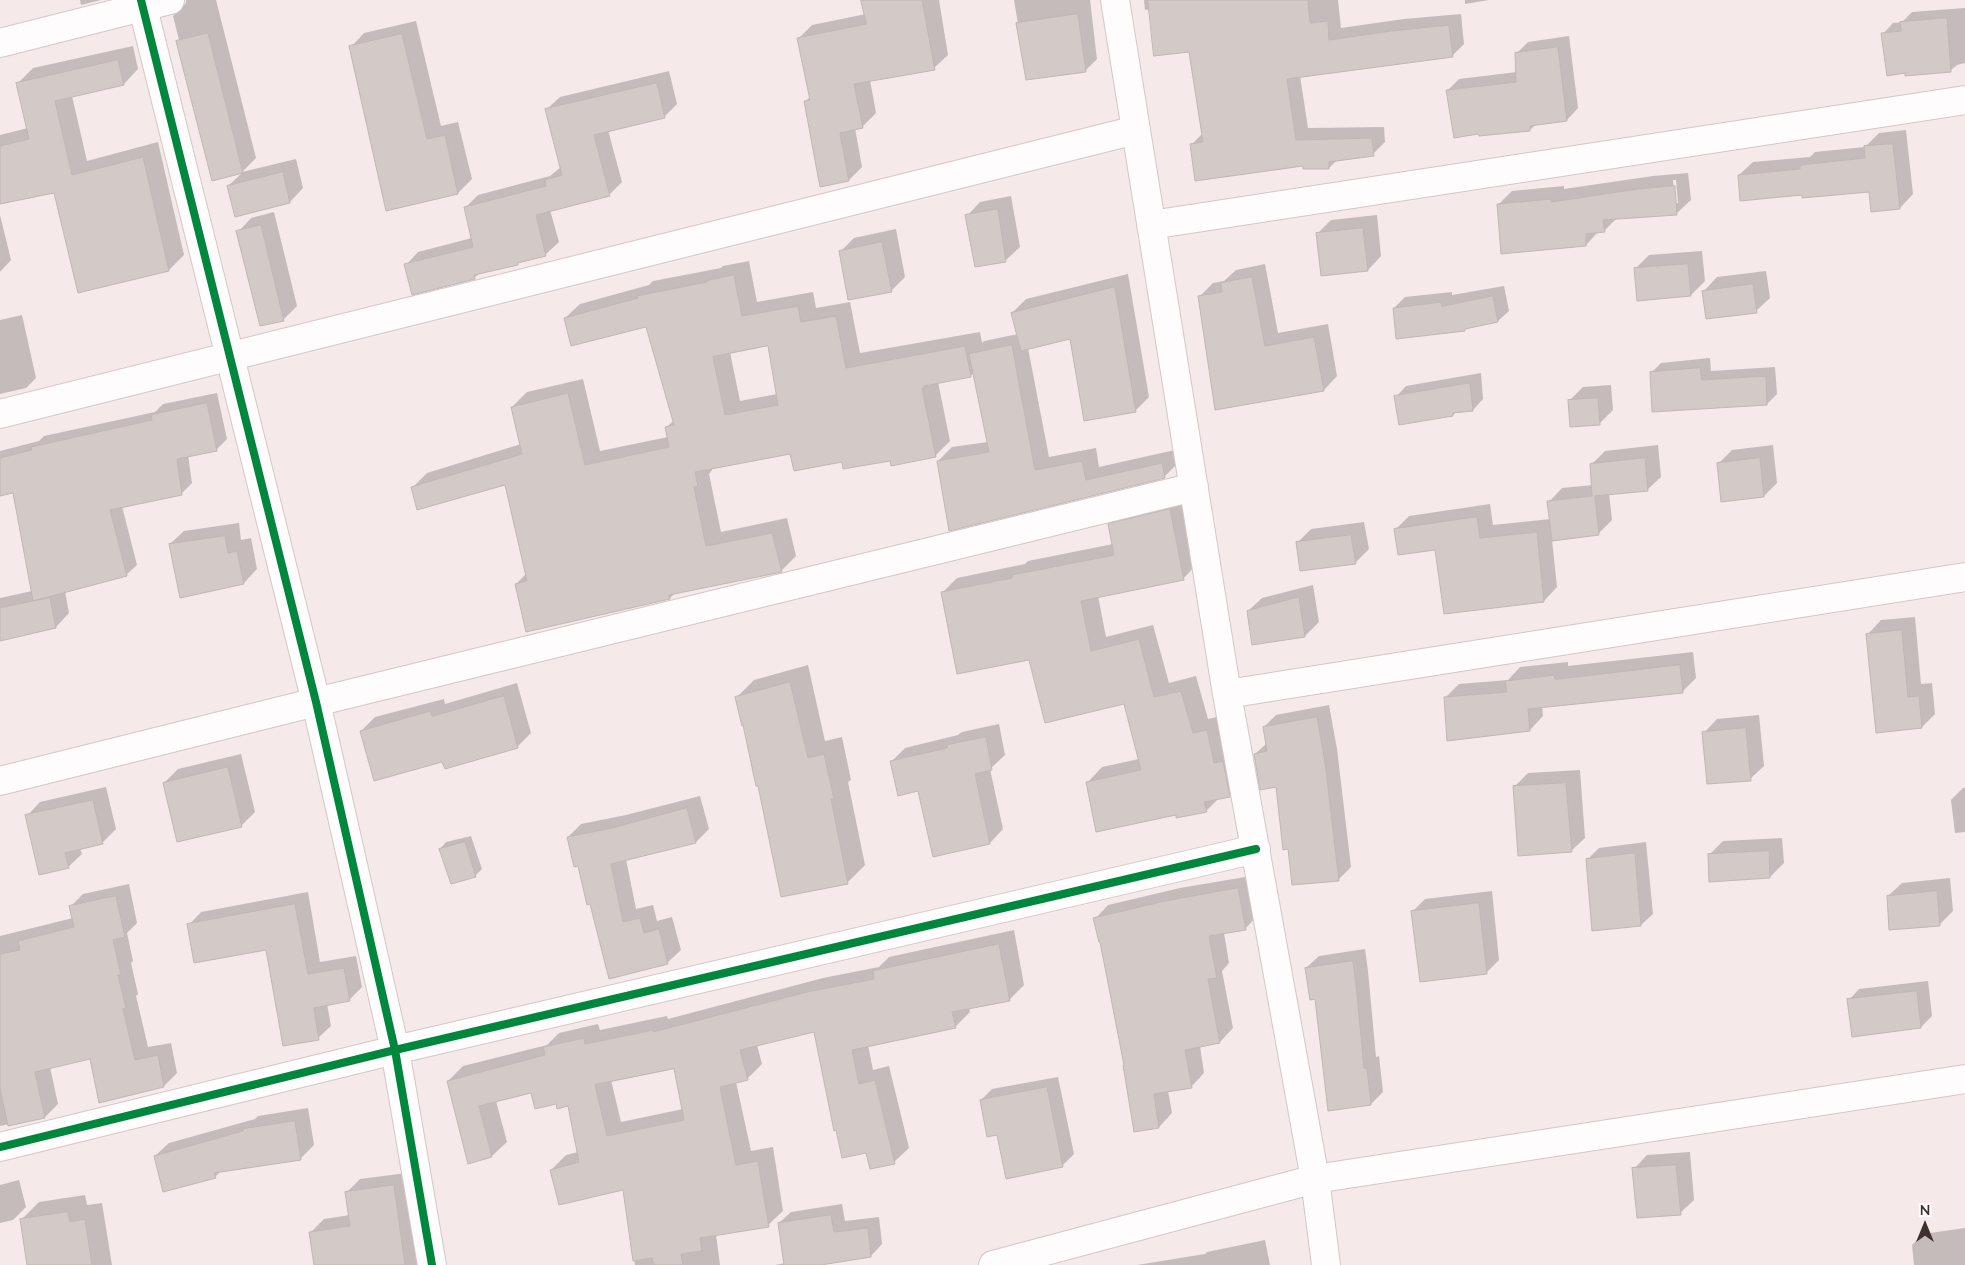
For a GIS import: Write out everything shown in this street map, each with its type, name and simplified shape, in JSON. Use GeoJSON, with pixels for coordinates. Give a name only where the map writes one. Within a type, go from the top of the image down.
{"type":"FeatureCollection","features":[{"type":"Feature","properties":{"kind":"street"},"geometry":{"type":"LineString","coordinates":[[0,43],[141,4],[170,0]]}},
{"type":"Feature","properties":{"kind":"street"},"geometry":{"type":"LineString","coordinates":[[1115,0],[1227,694],[1315,1179],[1326,1265]]}},
{"type":"Feature","properties":{"kind":"street"},"geometry":{"type":"LineString","coordinates":[[141,4],[316,702],[395,1050],[432,1265]]}},
{"type":"Feature","properties":{"kind":"street"},"geometry":{"type":"LineString","coordinates":[[1151,225],[1965,100]]}},
{"type":"Feature","properties":{"kind":"street"},"geometry":{"type":"LineString","coordinates":[[0,414],[1136,130]]}},
{"type":"Feature","properties":{"kind":"street"},"geometry":{"type":"LineString","coordinates":[[0,781],[1194,487]]}},
{"type":"Feature","properties":{"kind":"street"},"geometry":{"type":"LineString","coordinates":[[1227,694],[1965,577]]}},
{"type":"Feature","properties":{"kind":"street"},"geometry":{"type":"LineString","coordinates":[[0,1147],[395,1050],[1256,849]]}},
{"type":"Feature","properties":{"kind":"street"},"geometry":{"type":"LineString","coordinates":[[993,1265],[1315,1179],[1965,1078]]}},
{"type":"Feature","properties":{"kind":"building"},"geometry":{"type":"Polygon","coordinates":[[[861,0],[922,0],[935,70],[854,84],[863,128],[840,133],[849,181],[820,187],[804,101],[810,100],[797,38],[866,24],[861,0]]]}},
{"type":"Feature","properties":{"kind":"building"},"geometry":{"type":"Polygon","coordinates":[[[1148,0],[1308,0],[1310,23],[1328,21],[1329,40],[1449,25],[1453,57],[1287,79],[1296,140],[1372,138],[1374,156],[1329,162],[1329,169],[1303,169],[1303,166],[1195,181],[1190,144],[1203,142],[1189,52],[1154,56],[1148,0]]]}},
{"type":"Feature","properties":{"kind":"building"},"geometry":{"type":"Polygon","coordinates":[[[1078,14],[1086,72],[1026,80],[1016,23],[1078,14]]]}},
{"type":"Feature","properties":{"kind":"building"},"geometry":{"type":"Polygon","coordinates":[[[1947,18],[1951,72],[1905,76],[1905,73],[1887,76],[1881,33],[1901,31],[1900,22],[1947,18]]]}},
{"type":"Feature","properties":{"kind":"building"},"geometry":{"type":"Polygon","coordinates":[[[208,33],[243,173],[212,181],[176,41],[208,33]]]}},
{"type":"Feature","properties":{"kind":"building"},"geometry":{"type":"Polygon","coordinates":[[[402,34],[427,139],[445,135],[458,194],[386,211],[349,46],[402,34]]]}},
{"type":"Feature","properties":{"kind":"building"},"geometry":{"type":"Polygon","coordinates":[[[1558,47],[1567,121],[1530,126],[1530,131],[1479,136],[1478,134],[1454,138],[1446,90],[1516,82],[1515,53],[1558,47]]]}},
{"type":"Feature","properties":{"kind":"building"},"geometry":{"type":"Polygon","coordinates":[[[118,60],[124,85],[55,101],[72,175],[143,157],[169,271],[78,293],[54,193],[0,204],[0,146],[29,139],[16,83],[118,60]]]}},
{"type":"Feature","properties":{"kind":"building"},"geometry":{"type":"Polygon","coordinates":[[[657,83],[665,118],[594,135],[610,196],[536,215],[546,256],[518,263],[518,265],[474,275],[475,279],[412,295],[404,264],[473,247],[464,207],[546,186],[545,180],[562,175],[545,109],[657,83]]]}},
{"type":"Feature","properties":{"kind":"building"},"geometry":{"type":"Polygon","coordinates":[[[1893,144],[1900,209],[1871,212],[1869,192],[1802,198],[1802,195],[1740,201],[1738,175],[1800,169],[1800,165],[1865,158],[1864,146],[1893,144]]]}},
{"type":"Feature","properties":{"kind":"building"},"geometry":{"type":"Polygon","coordinates":[[[283,172],[290,203],[235,217],[227,186],[283,172]]]}},
{"type":"Feature","properties":{"kind":"building"},"geometry":{"type":"Polygon","coordinates":[[[1675,186],[1677,215],[1603,220],[1605,232],[1586,234],[1586,246],[1501,254],[1497,204],[1551,199],[1551,202],[1638,189],[1675,186]]]}},
{"type":"Feature","properties":{"kind":"building"},"geometry":{"type":"Polygon","coordinates":[[[998,209],[1006,262],[975,267],[965,215],[998,209]]]}},
{"type":"Feature","properties":{"kind":"building"},"geometry":{"type":"Polygon","coordinates":[[[261,225],[284,321],[260,326],[236,231],[261,225]]]}},
{"type":"Feature","properties":{"kind":"building"},"geometry":{"type":"Polygon","coordinates":[[[1363,228],[1368,271],[1321,276],[1316,233],[1363,228]]]}},
{"type":"Feature","properties":{"kind":"building"},"geometry":{"type":"Polygon","coordinates":[[[882,242],[892,292],[848,300],[839,251],[882,242]]]}},
{"type":"Feature","properties":{"kind":"building"},"geometry":{"type":"Polygon","coordinates":[[[1688,264],[1691,296],[1637,301],[1634,268],[1688,264]]]}},
{"type":"Feature","properties":{"kind":"building"},"geometry":{"type":"Polygon","coordinates":[[[734,275],[742,316],[798,306],[801,322],[836,316],[846,368],[965,346],[971,377],[924,386],[922,388],[936,457],[891,466],[890,461],[843,469],[842,462],[794,471],[790,454],[695,472],[698,486],[694,487],[706,546],[772,533],[782,572],[669,595],[670,599],[526,632],[515,584],[527,581],[505,485],[417,510],[411,487],[522,454],[511,407],[568,393],[585,465],[669,447],[665,427],[674,425],[646,327],[571,346],[564,318],[638,298],[637,296],[734,275]],[[768,346],[713,357],[725,415],[778,405],[768,346]]]}},
{"type":"Feature","properties":{"kind":"building"},"geometry":{"type":"Polygon","coordinates":[[[1252,277],[1265,346],[1314,337],[1324,391],[1215,410],[1198,296],[1222,292],[1221,283],[1252,277]]]}},
{"type":"Feature","properties":{"kind":"building"},"geometry":{"type":"Polygon","coordinates":[[[1753,284],[1757,313],[1706,319],[1702,291],[1753,284]]]}},
{"type":"Feature","properties":{"kind":"building"},"geometry":{"type":"Polygon","coordinates":[[[1115,287],[1136,412],[1084,421],[1070,339],[1021,351],[1011,313],[1115,287]]]}},
{"type":"Feature","properties":{"kind":"building"},"geometry":{"type":"Polygon","coordinates":[[[1493,296],[1498,322],[1465,329],[1465,331],[1396,339],[1393,308],[1441,302],[1442,306],[1493,296]]]}},
{"type":"Feature","properties":{"kind":"building"},"geometry":{"type":"Polygon","coordinates":[[[1012,345],[1035,470],[1082,461],[1086,480],[1162,463],[1165,478],[949,531],[937,461],[989,452],[969,354],[1012,345]]]}},
{"type":"Feature","properties":{"kind":"building"},"geometry":{"type":"Polygon","coordinates":[[[1700,368],[1702,380],[1766,376],[1767,405],[1652,412],[1650,372],[1700,368]]]}},
{"type":"Feature","properties":{"kind":"building"},"geometry":{"type":"Polygon","coordinates":[[[1470,383],[1473,411],[1453,413],[1453,416],[1399,425],[1394,396],[1470,383]]]}},
{"type":"Feature","properties":{"kind":"building"},"geometry":{"type":"Polygon","coordinates":[[[1598,398],[1600,425],[1570,427],[1568,400],[1598,398]]]}},
{"type":"Feature","properties":{"kind":"building"},"geometry":{"type":"Polygon","coordinates":[[[207,403],[217,451],[177,459],[182,495],[110,510],[127,576],[33,601],[13,493],[0,496],[0,458],[32,450],[31,447],[152,420],[151,415],[207,403]]]}},
{"type":"Feature","properties":{"kind":"building"},"geometry":{"type":"Polygon","coordinates":[[[1645,458],[1648,491],[1595,496],[1599,535],[1552,541],[1547,501],[1592,496],[1590,464],[1645,458]]]}},
{"type":"Feature","properties":{"kind":"building"},"geometry":{"type":"Polygon","coordinates":[[[1760,458],[1764,497],[1721,502],[1717,463],[1760,458]]]}},
{"type":"Feature","properties":{"kind":"building"},"geometry":{"type":"Polygon","coordinates":[[[1170,509],[1184,580],[1081,601],[1091,651],[1139,639],[1154,697],[1181,691],[1193,733],[1207,730],[1214,763],[1223,761],[1230,797],[1204,802],[1207,812],[1176,818],[1176,815],[1096,832],[1086,782],[1141,770],[1124,704],[1045,723],[1029,660],[957,674],[941,592],[1012,578],[1012,575],[1114,555],[1108,524],[1170,509]]]}},
{"type":"Feature","properties":{"kind":"building"},"geometry":{"type":"Polygon","coordinates":[[[1477,517],[1480,538],[1537,532],[1544,602],[1444,614],[1435,550],[1398,555],[1394,529],[1477,517]]]}},
{"type":"Feature","properties":{"kind":"building"},"geometry":{"type":"Polygon","coordinates":[[[1351,535],[1356,564],[1300,571],[1296,542],[1351,535]]]}},
{"type":"Feature","properties":{"kind":"building"},"geometry":{"type":"Polygon","coordinates":[[[225,536],[228,553],[237,551],[244,584],[180,598],[169,544],[225,536]]]}},
{"type":"Feature","properties":{"kind":"building"},"geometry":{"type":"Polygon","coordinates":[[[1299,597],[1305,637],[1252,645],[1247,611],[1299,597]]]}},
{"type":"Feature","properties":{"kind":"building"},"geometry":{"type":"Polygon","coordinates":[[[50,598],[56,628],[0,641],[0,608],[50,598]]]}},
{"type":"Feature","properties":{"kind":"building"},"geometry":{"type":"Polygon","coordinates":[[[1902,630],[1908,697],[1919,696],[1922,728],[1876,733],[1866,634],[1902,630]]]}},
{"type":"Feature","properties":{"kind":"building"},"geometry":{"type":"Polygon","coordinates":[[[1680,665],[1683,693],[1528,709],[1530,731],[1447,741],[1444,697],[1507,692],[1505,681],[1554,675],[1555,679],[1680,665]]]}},
{"type":"Feature","properties":{"kind":"building"},"geometry":{"type":"Polygon","coordinates":[[[790,682],[808,758],[824,754],[834,799],[831,799],[848,884],[781,897],[758,786],[756,786],[735,697],[790,682]]]}},
{"type":"Feature","properties":{"kind":"building"},"geometry":{"type":"Polygon","coordinates":[[[504,696],[518,748],[445,769],[442,762],[374,781],[360,731],[430,711],[432,716],[504,696]]]}},
{"type":"Feature","properties":{"kind":"building"},"geometry":{"type":"Polygon","coordinates":[[[1317,717],[1325,762],[1339,881],[1292,885],[1288,849],[1283,850],[1276,787],[1260,790],[1254,754],[1267,751],[1263,727],[1317,717]]]}},
{"type":"Feature","properties":{"kind":"building"},"geometry":{"type":"Polygon","coordinates":[[[1746,728],[1751,781],[1707,784],[1702,732],[1746,728]]]}},
{"type":"Feature","properties":{"kind":"building"},"geometry":{"type":"Polygon","coordinates":[[[986,737],[992,770],[975,774],[990,844],[933,857],[918,791],[898,796],[890,761],[947,748],[947,745],[986,737]]]}},
{"type":"Feature","properties":{"kind":"building"},"geometry":{"type":"Polygon","coordinates":[[[228,767],[242,827],[177,842],[163,783],[228,767]]]}},
{"type":"Feature","properties":{"kind":"building"},"geometry":{"type":"Polygon","coordinates":[[[1566,783],[1572,852],[1518,856],[1513,786],[1566,783]]]}},
{"type":"Feature","properties":{"kind":"building"},"geometry":{"type":"Polygon","coordinates":[[[93,800],[103,844],[65,853],[69,868],[39,875],[25,815],[93,800]]]}},
{"type":"Feature","properties":{"kind":"building"},"geometry":{"type":"Polygon","coordinates":[[[687,808],[696,843],[611,864],[623,922],[640,918],[644,933],[659,929],[668,964],[609,979],[590,904],[587,905],[578,866],[574,867],[567,837],[612,828],[687,808]]]}},
{"type":"Feature","properties":{"kind":"building"},"geometry":{"type":"Polygon","coordinates":[[[465,842],[476,877],[451,884],[439,849],[465,842]]]}},
{"type":"Feature","properties":{"kind":"building"},"geometry":{"type":"Polygon","coordinates":[[[1769,851],[1770,878],[1709,882],[1708,854],[1769,851]]]}},
{"type":"Feature","properties":{"kind":"building"},"geometry":{"type":"Polygon","coordinates":[[[1635,853],[1641,926],[1592,931],[1586,859],[1635,853]]]}},
{"type":"Feature","properties":{"kind":"building"},"geometry":{"type":"Polygon","coordinates":[[[1238,888],[1246,930],[1209,936],[1217,978],[1208,979],[1220,1043],[1185,1050],[1192,1088],[1154,1094],[1159,1128],[1134,1132],[1124,1065],[1100,942],[1093,918],[1165,901],[1238,888]]]}},
{"type":"Feature","properties":{"kind":"building"},"geometry":{"type":"Polygon","coordinates":[[[1937,891],[1940,926],[1889,930],[1887,896],[1937,891]]]}},
{"type":"Feature","properties":{"kind":"building"},"geometry":{"type":"Polygon","coordinates":[[[116,896],[125,937],[113,940],[121,975],[118,975],[126,1008],[123,1009],[135,1060],[158,1055],[164,1087],[99,1103],[90,1059],[35,1072],[45,1118],[8,1126],[0,1089],[0,954],[20,950],[18,941],[74,927],[69,906],[116,896]]]}},
{"type":"Feature","properties":{"kind":"building"},"geometry":{"type":"Polygon","coordinates":[[[1479,903],[1487,974],[1420,982],[1411,911],[1479,903]]]}},
{"type":"Feature","properties":{"kind":"building"},"geometry":{"type":"Polygon","coordinates":[[[295,904],[308,974],[344,968],[350,1001],[314,1008],[319,1040],[283,1046],[266,950],[194,963],[187,924],[295,904]]]}},
{"type":"Feature","properties":{"kind":"building"},"geometry":{"type":"Polygon","coordinates":[[[999,944],[1010,1001],[952,1012],[956,1028],[852,1050],[859,1084],[875,1080],[895,1164],[870,1169],[866,1153],[842,1158],[836,1130],[834,1131],[814,1032],[740,1050],[748,1080],[720,1087],[736,1165],[758,1161],[769,1227],[700,1238],[702,1251],[681,1254],[683,1265],[654,1265],[652,1258],[633,1261],[623,1190],[559,1205],[550,1170],[579,1162],[568,1106],[557,1109],[556,1104],[535,1109],[531,1093],[479,1106],[492,1157],[468,1164],[447,1081],[545,1055],[543,1047],[584,1038],[585,1044],[653,1030],[653,1032],[807,992],[874,979],[873,971],[999,944]],[[674,1069],[595,1085],[607,1136],[684,1120],[674,1069]]]}},
{"type":"Feature","properties":{"kind":"building"},"geometry":{"type":"Polygon","coordinates":[[[1353,961],[1364,1068],[1367,1068],[1371,1105],[1328,1111],[1315,999],[1310,1000],[1305,968],[1353,961]]]}},
{"type":"Feature","properties":{"kind":"building"},"geometry":{"type":"Polygon","coordinates":[[[1917,991],[1921,1028],[1852,1037],[1847,999],[1917,991]]]}},
{"type":"Feature","properties":{"kind":"building"},"geometry":{"type":"Polygon","coordinates":[[[1047,1087],[1063,1167],[1006,1179],[997,1135],[987,1137],[980,1100],[1047,1087]]]}},
{"type":"Feature","properties":{"kind":"building"},"geometry":{"type":"Polygon","coordinates":[[[295,1121],[301,1160],[214,1173],[216,1178],[163,1192],[154,1156],[243,1131],[243,1129],[295,1121]]]}},
{"type":"Feature","properties":{"kind":"building"},"geometry":{"type":"Polygon","coordinates":[[[1676,1165],[1681,1215],[1637,1218],[1632,1168],[1676,1165]]]}},
{"type":"Feature","properties":{"kind":"building"},"geometry":{"type":"Polygon","coordinates":[[[394,1185],[405,1265],[314,1265],[309,1232],[350,1226],[345,1192],[394,1185]]]}},
{"type":"Feature","properties":{"kind":"building"},"geometry":{"type":"Polygon","coordinates":[[[68,1212],[70,1222],[85,1219],[92,1265],[27,1265],[20,1219],[68,1212]]]}},
{"type":"Feature","properties":{"kind":"building"},"geometry":{"type":"Polygon","coordinates":[[[831,1215],[834,1232],[868,1228],[871,1257],[821,1265],[784,1265],[778,1223],[831,1215]]]}},
{"type":"Feature","properties":{"kind":"cycle path"},"geometry":{"type":"LineString","coordinates":[[141,0],[316,702],[395,1050],[432,1265]]}},
{"type":"Feature","properties":{"kind":"cycle path"},"geometry":{"type":"LineString","coordinates":[[0,1147],[395,1050],[1256,849]]}}]}
